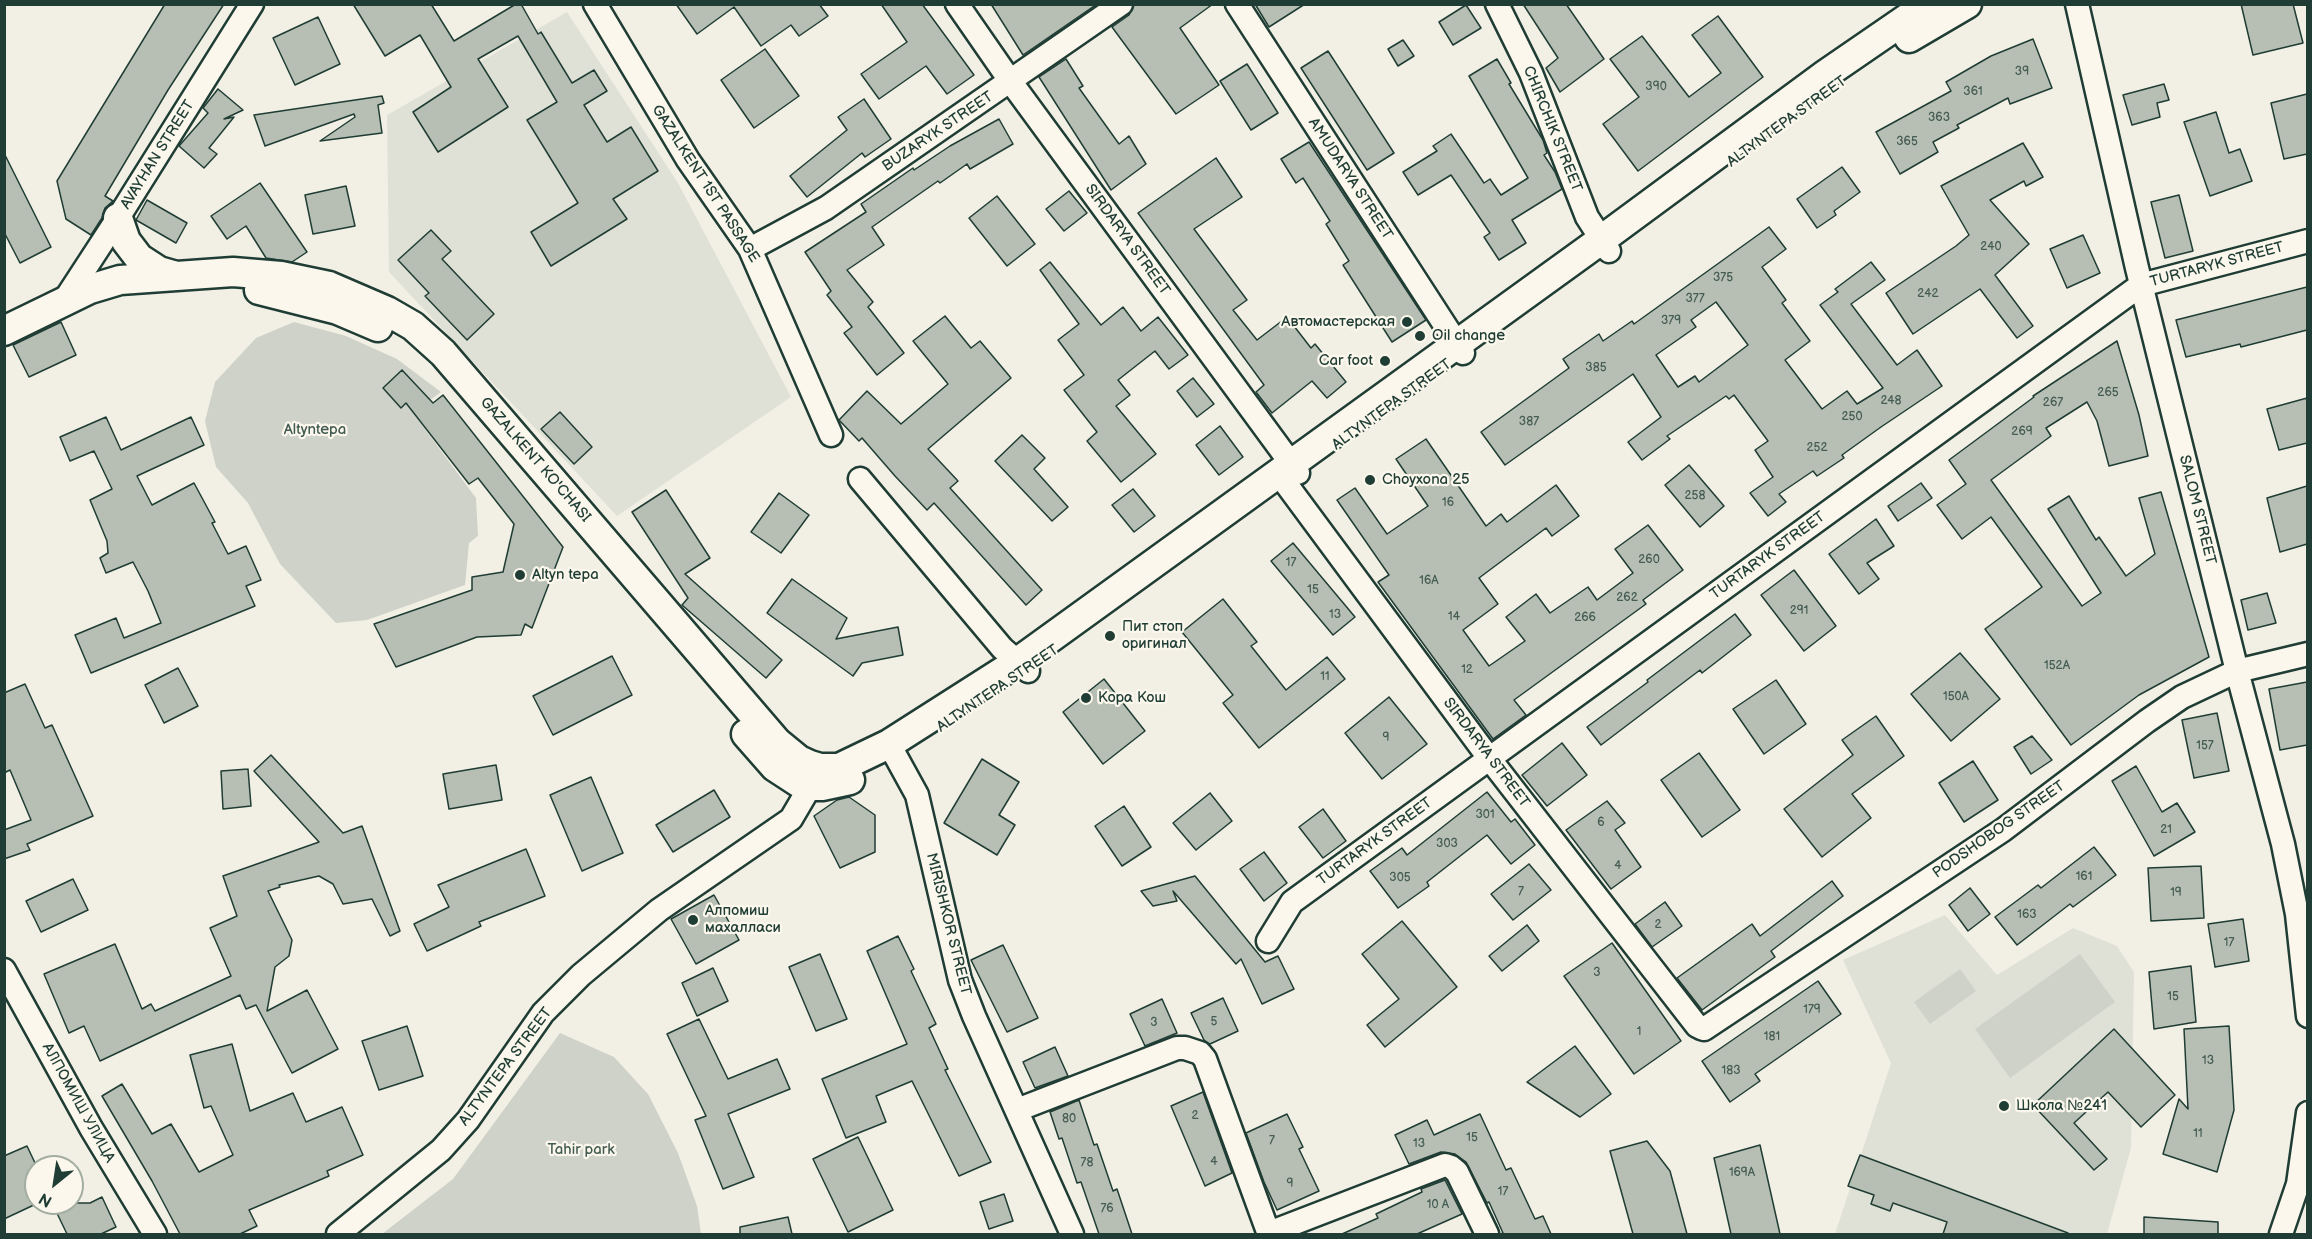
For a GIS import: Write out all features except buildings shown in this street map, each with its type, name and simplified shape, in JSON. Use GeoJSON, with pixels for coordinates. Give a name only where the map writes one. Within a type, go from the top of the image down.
{"type":"FeatureCollection","features":[{"type":"Feature","properties":{"kind":"main road","name":"ALTYNTEPA STREET"},"geometry":{"type":"LineString","coordinates":[[1605,245],[1826,74],[1928,4]]}},
{"type":"Feature","properties":{"kind":"main road","name":"ALTYNTEPA STREET"},"geometry":{"type":"LineString","coordinates":[[815,777],[835,784],[851,780],[893,749],[1022,667],[1605,245],[1834,86],[1967,4]]}},
{"type":"Feature","properties":{"kind":"main road"},"geometry":{"type":"LineString","coordinates":[[118,218],[126,241],[139,258],[159,271],[183,277]]}},
{"type":"Feature","properties":{"kind":"main road","name":"GAZALKENT KO'CHASI"},"geometry":{"type":"LineString","coordinates":[[4,331],[90,290],[120,280],[183,277],[271,293],[321,305],[355,316],[400,340],[414,350],[555,496],[765,758],[786,776],[815,777]]}},
{"type":"Feature","properties":{"kind":"street","name":"AVAYHAN STREET"},"geometry":{"type":"LineString","coordinates":[[62,303],[252,4]]}},
{"type":"Feature","properties":{"kind":"street","name":"GAZALKENT 1ST PASSAGE"},"geometry":{"type":"LineString","coordinates":[[595,4],[688,160],[750,249],[831,435]]}},
{"type":"Feature","properties":{"kind":"street","name":"SIRDARYA STREET"},"geometry":{"type":"LineString","coordinates":[[957,4],[1490,758],[1697,1026],[1701,1028]]}},
{"type":"Feature","properties":{"kind":"street","name":"BUZARYK STREET"},"geometry":{"type":"LineString","coordinates":[[750,249],[826,208],[1121,4]]}},
{"type":"Feature","properties":{"kind":"street","name":"AMUDARYA STREET"},"geometry":{"type":"LineString","coordinates":[[1237,4],[1460,348]]}},
{"type":"Feature","properties":{"kind":"street","name":"CHIRCHIK STREET"},"geometry":{"type":"LineString","coordinates":[[1497,4],[1531,73],[1587,217],[1605,245]]}},
{"type":"Feature","properties":{"kind":"street","name":"SALOM STREET"},"geometry":{"type":"LineString","coordinates":[[2077,4],[2141,285],[2237,671],[2283,844],[2296,914],[2307,1016]]}},
{"type":"Feature","properties":{"kind":"street","name":"TURTARYK STREET"},"geometry":{"type":"LineString","coordinates":[[1268,941],[1292,902],[2141,285],[2307,241]]}},
{"type":"Feature","properties":{"kind":"street"},"geometry":{"type":"LineString","coordinates":[[860,479],[1022,667]]}},
{"type":"Feature","properties":{"kind":"street","name":"PODSHOBOG STREET"},"geometry":{"type":"LineString","coordinates":[[1701,1028],[1704,1029],[2003,830],[2181,697],[2237,671],[2307,654]]}},
{"type":"Feature","properties":{"kind":"street","name":"MIRISHKOR STREET"},"geometry":{"type":"LineString","coordinates":[[893,749],[917,795],[960,980],[1017,1110],[1065,1233]]}},
{"type":"Feature","properties":{"kind":"street","name":"ALTYNTEPA STREET"},"geometry":{"type":"LineString","coordinates":[[338,1234],[441,1150],[468,1120],[543,1013],[581,975],[659,910],[790,819],[815,777]]}},
{"type":"Feature","properties":{"kind":"street","name":"АЛПОМИШ УЛИЦА"},"geometry":{"type":"LineString","coordinates":[[4,970],[91,1128],[155,1234]]}},
{"type":"Feature","properties":{"kind":"street"},"geometry":{"type":"LineString","coordinates":[[1017,1110],[1177,1048],[1185,1048],[1200,1053],[1206,1059],[1268,1229],[1274,1231],[1445,1165],[1457,1172],[1487,1234]]}},
{"type":"Feature","properties":{"kind":"street"},"geometry":{"type":"LineString","coordinates":[[2281,1234],[2299,1211],[2307,1113]]}},
{"type":"Feature","properties":{"kind":"shaded area"},"geometry":{"type":"Polygon","coordinates":[[[567,12],[678,183],[791,397],[617,516],[389,272],[387,115],[567,12]]]}},
{"type":"Feature","properties":{"kind":"shaded area","name":"Школа №241"},"geometry":{"type":"Polygon","coordinates":[[[1945,915],[1997,975],[2073,928],[2117,946],[2134,972],[2131,1148],[2107,1234],[1835,1234],[1891,1063],[1843,960],[1945,915]]]}},
{"type":"Feature","properties":{"kind":"green space","name":"Altyntepa"},"geometry":{"type":"Polygon","coordinates":[[[294,322],[346,336],[397,359],[441,392],[413,413],[476,498],[478,536],[469,543],[465,585],[367,620],[336,623],[280,564],[248,503],[216,467],[205,421],[215,382],[256,338],[294,322]]]}},
{"type":"Feature","properties":{"kind":"green space"},"geometry":{"type":"Polygon","coordinates":[[[2080,954],[2115,1002],[2010,1078],[1975,1029],[2080,954]]]}},
{"type":"Feature","properties":{"kind":"green space"},"geometry":{"type":"Polygon","coordinates":[[[1960,969],[1976,991],[1930,1024],[1914,1002],[1960,969]]]}},
{"type":"Feature","properties":{"kind":"green space","name":"Tahir park"},"geometry":{"type":"Polygon","coordinates":[[[560,1033],[614,1057],[648,1094],[678,1153],[697,1206],[701,1234],[382,1234],[453,1179],[560,1033]]]}},
{"type":"Feature","properties":{"kind":"place","name":"Автомастерская"},"geometry":{"type":"Point","coordinates":[1407,322]}},
{"type":"Feature","properties":{"kind":"place","name":"Oil change"},"geometry":{"type":"Point","coordinates":[1420,336]}},
{"type":"Feature","properties":{"kind":"place","name":"Car foot"},"geometry":{"type":"Point","coordinates":[1385,361]}},
{"type":"Feature","properties":{"kind":"place","name":"Choyxona 25"},"geometry":{"type":"Point","coordinates":[1370,480]}},
{"type":"Feature","properties":{"kind":"place","name":"Altyn tepa"},"geometry":{"type":"Point","coordinates":[520,575]}},
{"type":"Feature","properties":{"kind":"place","name":"Пит стоп оригинал"},"geometry":{"type":"Point","coordinates":[1110,636]}},
{"type":"Feature","properties":{"kind":"place","name":"Кора Кош"},"geometry":{"type":"Point","coordinates":[1086,698]}},
{"type":"Feature","properties":{"kind":"place","name":"Алпомиш махалласи"},"geometry":{"type":"Point","coordinates":[693,920]}},
{"type":"Feature","properties":{"kind":"place","name":"Школа №241"},"geometry":{"type":"Point","coordinates":[2004,1106]}}]}
